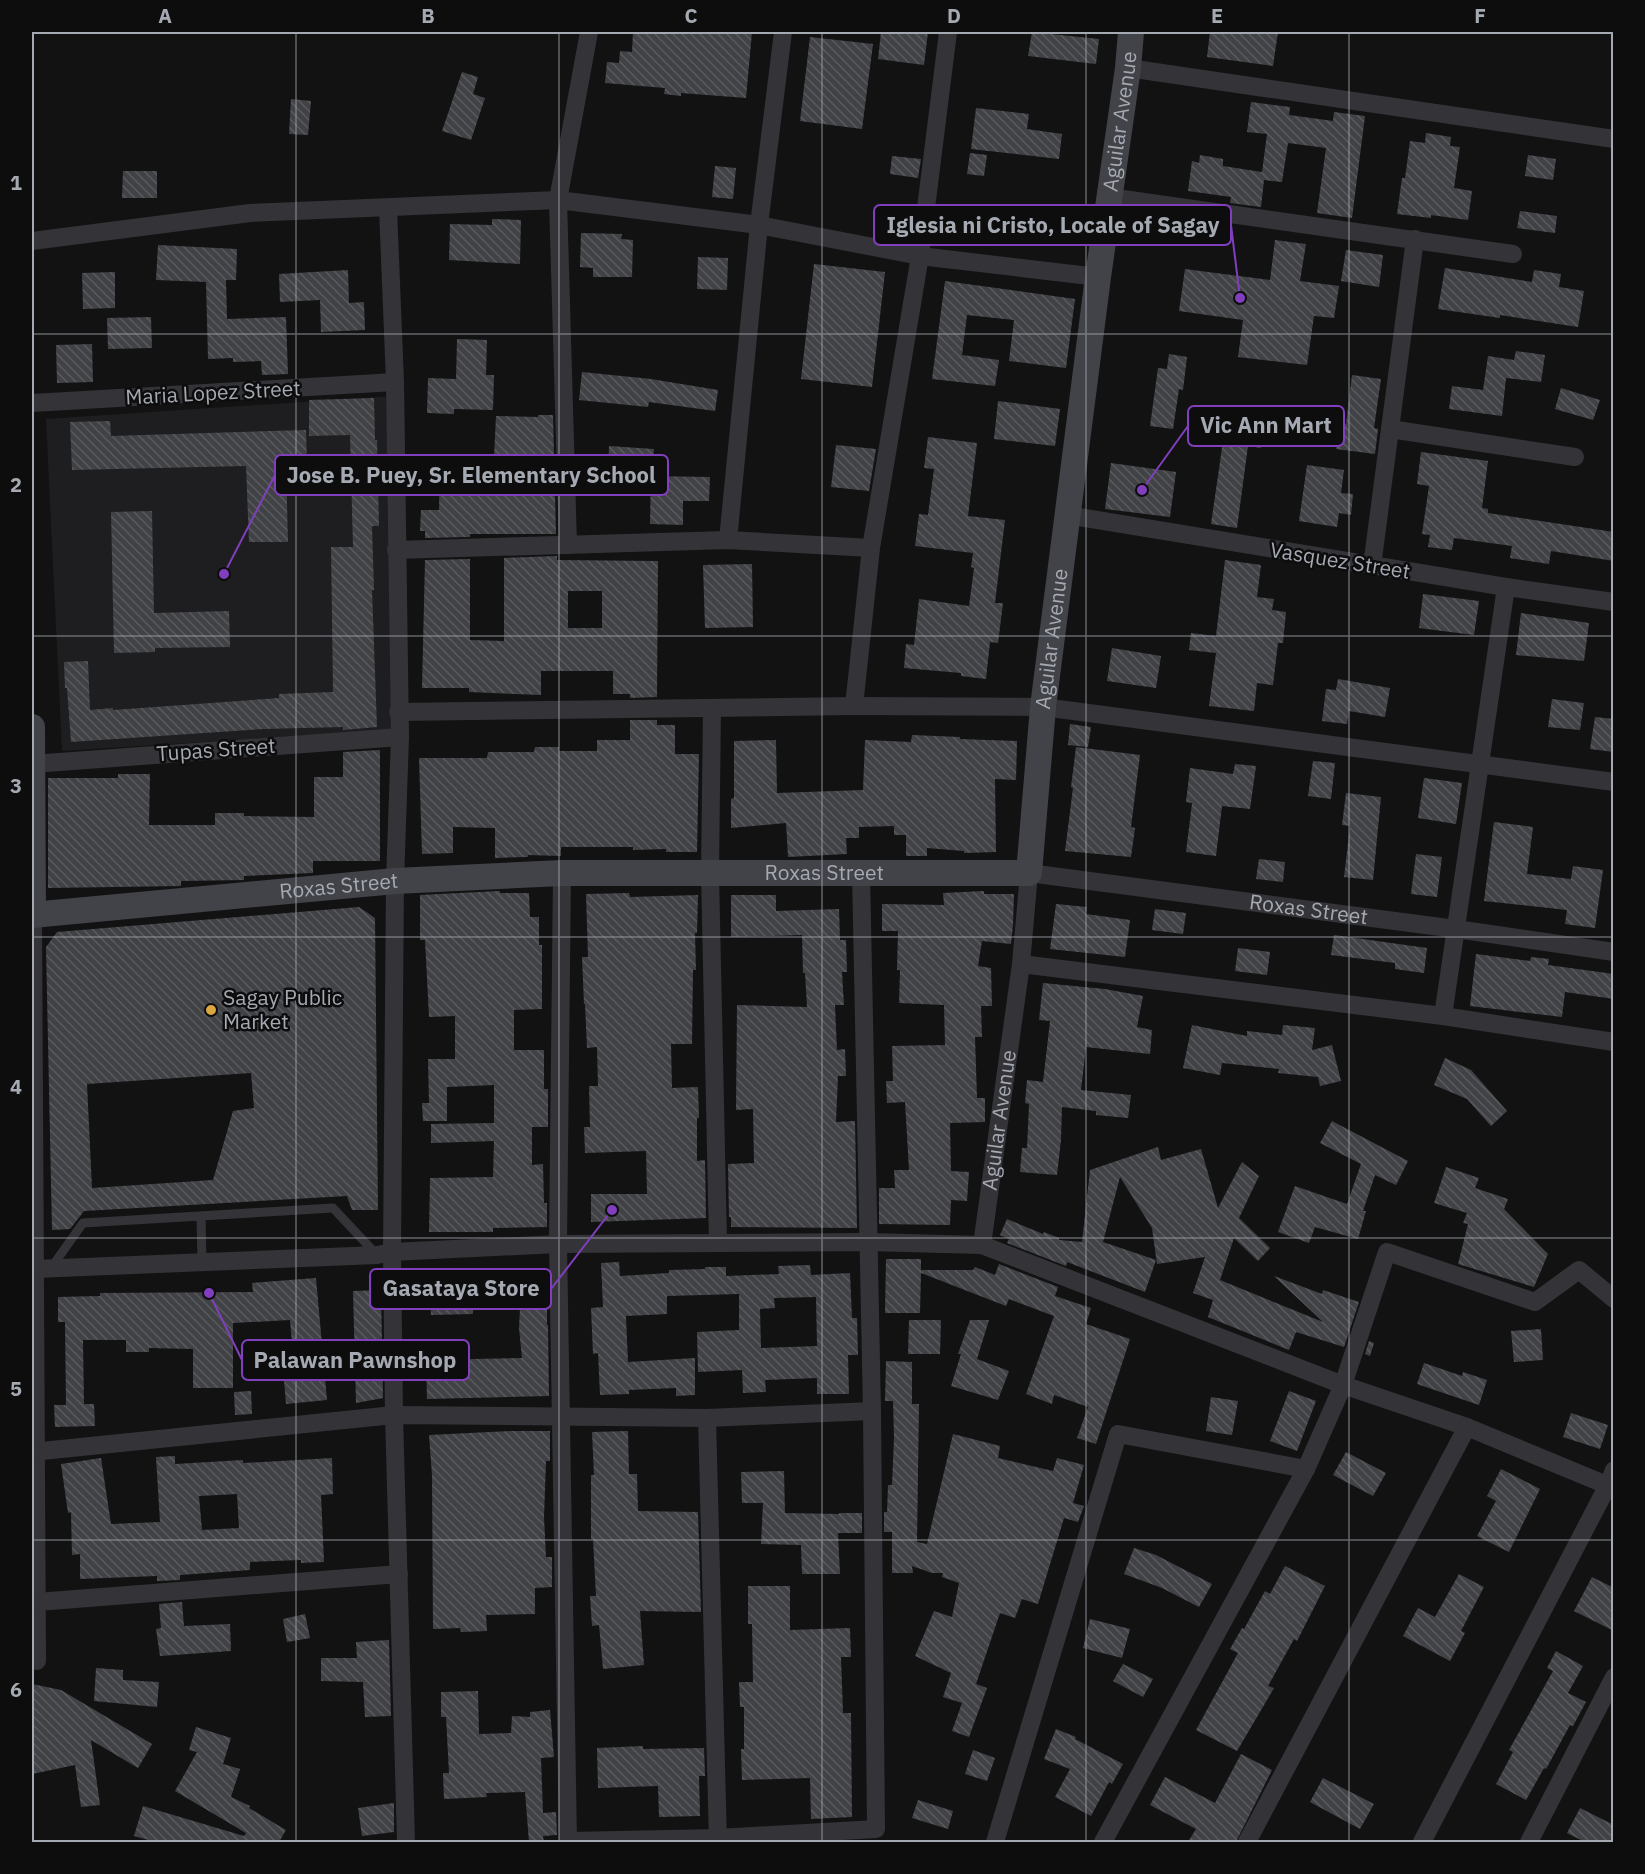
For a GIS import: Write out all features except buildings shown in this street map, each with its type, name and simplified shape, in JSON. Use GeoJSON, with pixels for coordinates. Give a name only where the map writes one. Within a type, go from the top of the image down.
{"type":"FeatureCollection","features":[{"type":"Feature","properties":{"kind":"street"},"geometry":{"type":"LineString","coordinates":[[568,544],[558,200],[589,32]]}},
{"type":"Feature","properties":{"kind":"street"},"geometry":{"type":"LineString","coordinates":[[728,540],[759,225],[783,32]]}},
{"type":"Feature","properties":{"kind":"street"},"geometry":{"type":"LineString","coordinates":[[854,706],[871,548],[920,256],[948,32]]}},
{"type":"Feature","properties":{"kind":"street","name":"Aguilar Avenue"},"geometry":{"type":"LineString","coordinates":[[982,1245],[1021,964],[1043,707],[1131,32]]}},
{"type":"Feature","properties":{"kind":"street"},"geometry":{"type":"LineString","coordinates":[[1128,68],[1614,139]]}},
{"type":"Feature","properties":{"kind":"street"},"geometry":{"type":"LineString","coordinates":[[1109,197],[1513,254]]}},
{"type":"Feature","properties":{"kind":"street"},"geometry":{"type":"LineString","coordinates":[[32,241],[250,213],[558,200],[759,225],[920,256],[1098,277]]}},
{"type":"Feature","properties":{"kind":"street"},"geometry":{"type":"LineString","coordinates":[[388,208],[395,382],[400,737],[384,1253],[394,1415],[406,1842]]}},
{"type":"Feature","properties":{"kind":"street"},"geometry":{"type":"LineString","coordinates":[[1372,566],[1415,239]]}},
{"type":"Feature","properties":{"kind":"street","name":"Maria Lopez Street"},"geometry":{"type":"LineString","coordinates":[[32,403],[395,382]]}},
{"type":"Feature","properties":{"kind":"street"},"geometry":{"type":"LineString","coordinates":[[1390,429],[1575,457]]}},
{"type":"Feature","properties":{"kind":"street","name":"Vasquez Street"},"geometry":{"type":"LineString","coordinates":[[1067,515],[1372,566],[1614,602]]}},
{"type":"Feature","properties":{"kind":"street"},"geometry":{"type":"LineString","coordinates":[[396,550],[728,540],[871,548]]}},
{"type":"Feature","properties":{"kind":"street"},"geometry":{"type":"LineString","coordinates":[[1443,1016],[1506,587]]}},
{"type":"Feature","properties":{"kind":"street"},"geometry":{"type":"LineString","coordinates":[[398,712],[854,706],[1043,707],[1614,783]]}},
{"type":"Feature","properties":{"kind":"street"},"geometry":{"type":"LineString","coordinates":[[712,708],[711,873],[718,1242]]}},
{"type":"Feature","properties":{"kind":"street"},"geometry":{"type":"LineString","coordinates":[[32,727],[32,915],[43,1269],[34,1451],[37,1661]]}},
{"type":"Feature","properties":{"kind":"street","name":"Tupas Street"},"geometry":{"type":"LineString","coordinates":[[32,764],[400,737]]}},
{"type":"Feature","properties":{"kind":"street"},"geometry":{"type":"LineString","coordinates":[[562,873],[558,1244],[568,1842],[718,1840],[876,1829],[872,1411],[861,873]]}},
{"type":"Feature","properties":{"kind":"street","name":"Roxas Street"},"geometry":{"type":"LineString","coordinates":[[32,915],[395,881],[562,873],[1029,873],[1456,928],[1614,952]]}},
{"type":"Feature","properties":{"kind":"street"},"geometry":{"type":"LineString","coordinates":[[1021,964],[1443,1016],[1614,1042]]}},
{"type":"Feature","properties":{"kind":"street"},"geometry":{"type":"LineString","coordinates":[[43,1269],[558,1244],[868,1242],[982,1245],[1343,1385],[1467,1427],[1612,1481],[1422,1842]]}},
{"type":"Feature","properties":{"kind":"street"},"geometry":{"type":"LineString","coordinates":[[1103,1842],[1306,1470],[1343,1385],[1387,1252],[1535,1302],[1579,1270],[1614,1299]]}},
{"type":"Feature","properties":{"kind":"street"},"geometry":{"type":"LineString","coordinates":[[34,1451],[394,1415],[707,1418],[872,1411]]}},
{"type":"Feature","properties":{"kind":"street"},"geometry":{"type":"LineString","coordinates":[[707,1418],[718,1840]]}},
{"type":"Feature","properties":{"kind":"street"},"geometry":{"type":"LineString","coordinates":[[1246,1842],[1467,1427]]}},
{"type":"Feature","properties":{"kind":"street"},"geometry":{"type":"LineString","coordinates":[[995,1842],[1118,1434],[1306,1470]]}},
{"type":"Feature","properties":{"kind":"street"},"geometry":{"type":"LineString","coordinates":[[37,1602],[399,1574]]}},
{"type":"Feature","properties":{"kind":"street"},"geometry":{"type":"LineString","coordinates":[[1529,1842],[1614,1677]]}},
{"type":"Feature","properties":{"kind":"lane"},"geometry":{"type":"LineString","coordinates":[[43,1269],[83,1223],[333,1208],[384,1253]]}},
{"type":"Feature","properties":{"kind":"lane"},"geometry":{"type":"LineString","coordinates":[[201,1216],[202,1262]]}},
{"type":"Feature","properties":{"kind":"shaded area"},"geometry":{"type":"Polygon","coordinates":[[[394,396],[393,730],[62,751],[46,419],[394,396]]]}},
{"type":"Feature","properties":{"kind":"place","name":"Iglesia ni Cristo, Locale of Sagay"},"geometry":{"type":"Point","coordinates":[1240,298]}},
{"type":"Feature","properties":{"kind":"place","name":"Vic Ann Mart"},"geometry":{"type":"Point","coordinates":[1142,490]}},
{"type":"Feature","properties":{"kind":"place","name":"Jose B. Puey, Sr. Elementary School"},"geometry":{"type":"Point","coordinates":[224,574]}},
{"type":"Feature","properties":{"kind":"place","name":"Sagay Public Market"},"geometry":{"type":"Point","coordinates":[211,1010]}},
{"type":"Feature","properties":{"kind":"place","name":"Gasataya Store"},"geometry":{"type":"Point","coordinates":[612,1210]}},
{"type":"Feature","properties":{"kind":"place","name":"Palawan Pawnshop"},"geometry":{"type":"Point","coordinates":[209,1293]}}]}
